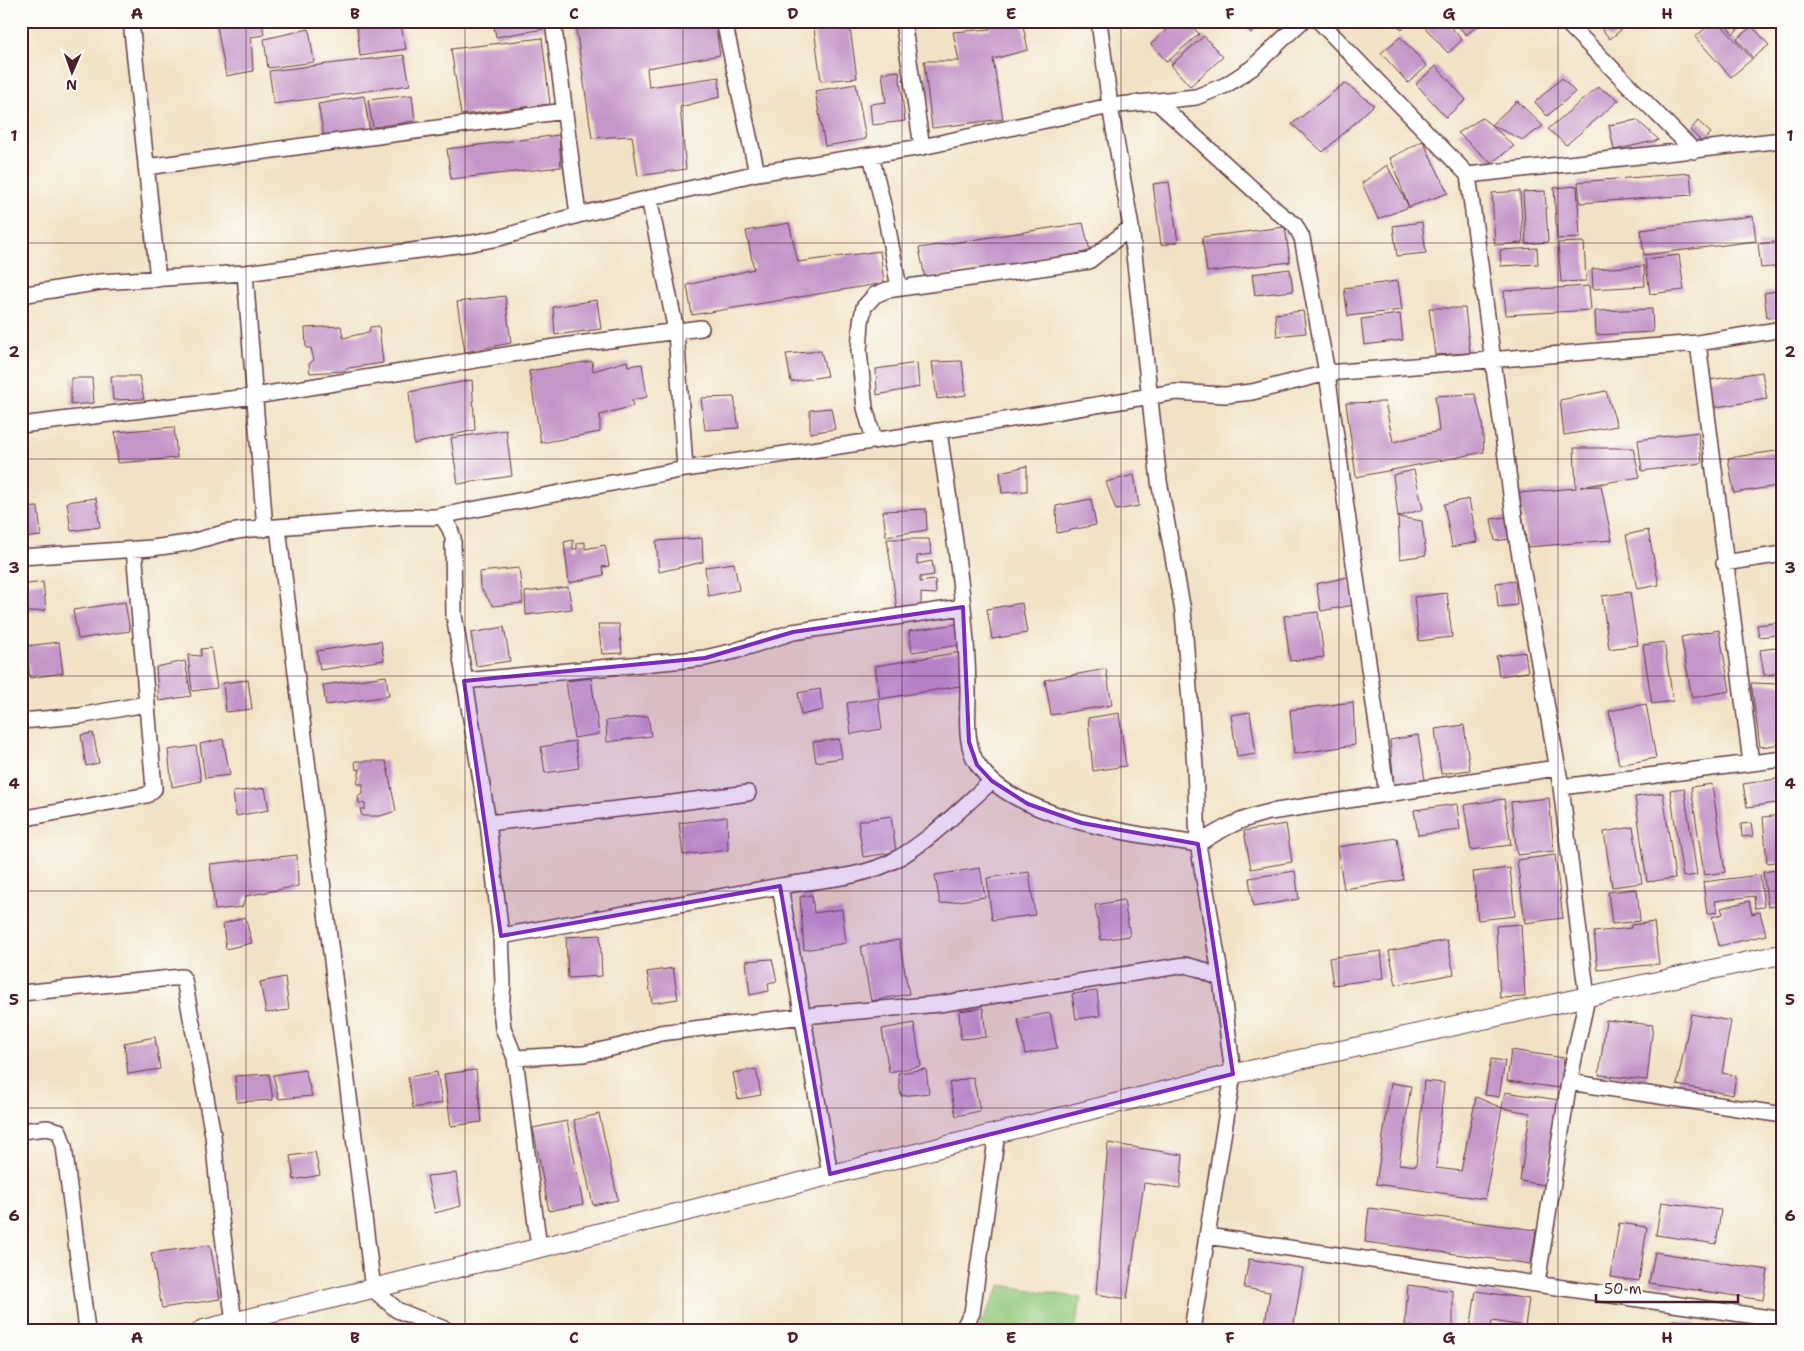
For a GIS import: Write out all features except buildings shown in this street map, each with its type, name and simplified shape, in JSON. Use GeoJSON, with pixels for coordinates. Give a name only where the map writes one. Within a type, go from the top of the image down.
{"type":"FeatureCollection","features":[{"type":"Feature","properties":{"kind":"street"},"geometry":{"type":"LineString","coordinates":[[131,21],[158,279]]}},
{"type":"Feature","properties":{"kind":"street"},"geometry":{"type":"LineString","coordinates":[[553,21],[578,214]]}},
{"type":"Feature","properties":{"kind":"street"},"geometry":{"type":"LineString","coordinates":[[724,21],[757,173]]}},
{"type":"Feature","properties":{"kind":"street"},"geometry":{"type":"LineString","coordinates":[[903,21],[922,147]]}},
{"type":"Feature","properties":{"kind":"street"},"geometry":{"type":"LineString","coordinates":[[1099,21],[1110,106],[1131,227],[1148,397],[1159,481],[1183,611],[1195,756],[1198,844],[1221,979],[1233,1074],[1192,1330]]}},
{"type":"Feature","properties":{"kind":"street"},"geometry":{"type":"LineString","coordinates":[[21,295],[100,282],[246,273],[490,240],[578,214],[757,173],[922,147],[1110,106],[1196,97],[1226,86],[1252,68],[1302,21]]}},
{"type":"Feature","properties":{"kind":"street"},"geometry":{"type":"LineString","coordinates":[[1319,21],[1468,175],[1517,539],[1556,768],[1561,787],[1587,998],[1568,1082],[1537,1283]]}},
{"type":"Feature","properties":{"kind":"street"},"geometry":{"type":"LineString","coordinates":[[1565,21],[1694,151]]}},
{"type":"Feature","properties":{"kind":"street"},"geometry":{"type":"LineString","coordinates":[[1156,101],[1279,213],[1295,225],[1302,238],[1327,373],[1387,795]]}},
{"type":"Feature","properties":{"kind":"street"},"geometry":{"type":"LineString","coordinates":[[146,168],[565,111]]}},
{"type":"Feature","properties":{"kind":"street"},"geometry":{"type":"LineString","coordinates":[[1468,175],[1783,140]]}},
{"type":"Feature","properties":{"kind":"street"},"geometry":{"type":"LineString","coordinates":[[871,155],[899,288]]}},
{"type":"Feature","properties":{"kind":"street"},"geometry":{"type":"LineString","coordinates":[[649,198],[676,331],[684,469]]}},
{"type":"Feature","properties":{"kind":"street"},"geometry":{"type":"LineString","coordinates":[[874,440],[865,408],[859,351],[864,307],[875,295],[899,288],[1089,260],[1131,227]]}},
{"type":"Feature","properties":{"kind":"street"},"geometry":{"type":"LineString","coordinates":[[246,273],[255,396],[373,1288],[397,1310],[447,1330]]}},
{"type":"Feature","properties":{"kind":"street"},"geometry":{"type":"LineString","coordinates":[[21,425],[255,396],[555,347],[701,328]]}},
{"type":"Feature","properties":{"kind":"street"},"geometry":{"type":"LineString","coordinates":[[21,557],[188,543],[224,533],[272,528],[442,516],[684,469],[939,431],[1175,392],[1225,395],[1252,392],[1327,373],[1698,343],[1783,329]]}},
{"type":"Feature","properties":{"kind":"street"},"geometry":{"type":"LineString","coordinates":[[1698,343],[1724,563],[1751,763]]}},
{"type":"Feature","properties":{"kind":"street"},"geometry":{"type":"LineString","coordinates":[[939,431],[963,607],[967,652],[969,742],[977,765],[992,781],[1028,804],[1082,823],[1198,844],[1224,827],[1247,817],[1294,807],[1387,795],[1556,768]]}},
{"type":"Feature","properties":{"kind":"street"},"geometry":{"type":"LineString","coordinates":[[442,516],[453,538],[454,615],[488,823],[501,936],[504,983],[501,1009],[503,1028],[515,1058],[539,1248]]}},
{"type":"Feature","properties":{"kind":"street"},"geometry":{"type":"LineString","coordinates":[[21,819],[147,794],[154,789],[134,549]]}},
{"type":"Feature","properties":{"kind":"street"},"geometry":{"type":"LineString","coordinates":[[1724,563],[1783,554]]}},
{"type":"Feature","properties":{"kind":"street"},"geometry":{"type":"LineString","coordinates":[[464,681],[705,658],[735,651],[793,632],[963,607]]}},
{"type":"Feature","properties":{"kind":"street"},"geometry":{"type":"LineString","coordinates":[[21,721],[79,716],[146,704]]}},
{"type":"Feature","properties":{"kind":"street"},"geometry":{"type":"LineString","coordinates":[[1561,787],[1783,759]]}},
{"type":"Feature","properties":{"kind":"street"},"geometry":{"type":"LineString","coordinates":[[501,936],[852,875],[891,862],[920,844],[992,781]]}},
{"type":"Feature","properties":{"kind":"street"},"geometry":{"type":"LineString","coordinates":[[488,823],[748,793]]}},
{"type":"Feature","properties":{"kind":"street"},"geometry":{"type":"LineString","coordinates":[[780,886],[830,1174]]}},
{"type":"Feature","properties":{"kind":"street"},"geometry":{"type":"LineString","coordinates":[[202,1330],[539,1248],[1233,1074],[1783,954]]}},
{"type":"Feature","properties":{"kind":"street"},"geometry":{"type":"LineString","coordinates":[[515,1058],[584,1054],[621,1046],[660,1033],[802,1016],[959,1001],[1185,965],[1200,969],[1221,979]]}},
{"type":"Feature","properties":{"kind":"street"},"geometry":{"type":"LineString","coordinates":[[21,993],[182,977],[184,980],[213,1135],[234,1323]]}},
{"type":"Feature","properties":{"kind":"street"},"geometry":{"type":"LineString","coordinates":[[1568,1082],[1783,1115]]}},
{"type":"Feature","properties":{"kind":"street"},"geometry":{"type":"LineString","coordinates":[[21,1130],[47,1128],[59,1131],[64,1146],[87,1330]]}},
{"type":"Feature","properties":{"kind":"street"},"geometry":{"type":"LineString","coordinates":[[962,1330],[972,1313],[997,1133]]}},
{"type":"Feature","properties":{"kind":"street"},"geometry":{"type":"LineString","coordinates":[[1208,1236],[1783,1320]]}},
{"type":"Feature","properties":{"kind":"highlighted area"},"geometry":{"type":"Polygon","coordinates":[[[963,607],[969,742],[977,765],[992,781],[1028,804],[1082,823],[1198,844],[1233,1074],[830,1174],[780,886],[501,936],[464,681],[705,658],[793,632],[963,607]]]}},
{"type":"Feature","properties":{"kind":"green space"},"geometry":{"type":"Polygon","coordinates":[[[1001,1285],[1081,1298],[1075,1330],[977,1330],[1001,1285]]]}}]}
